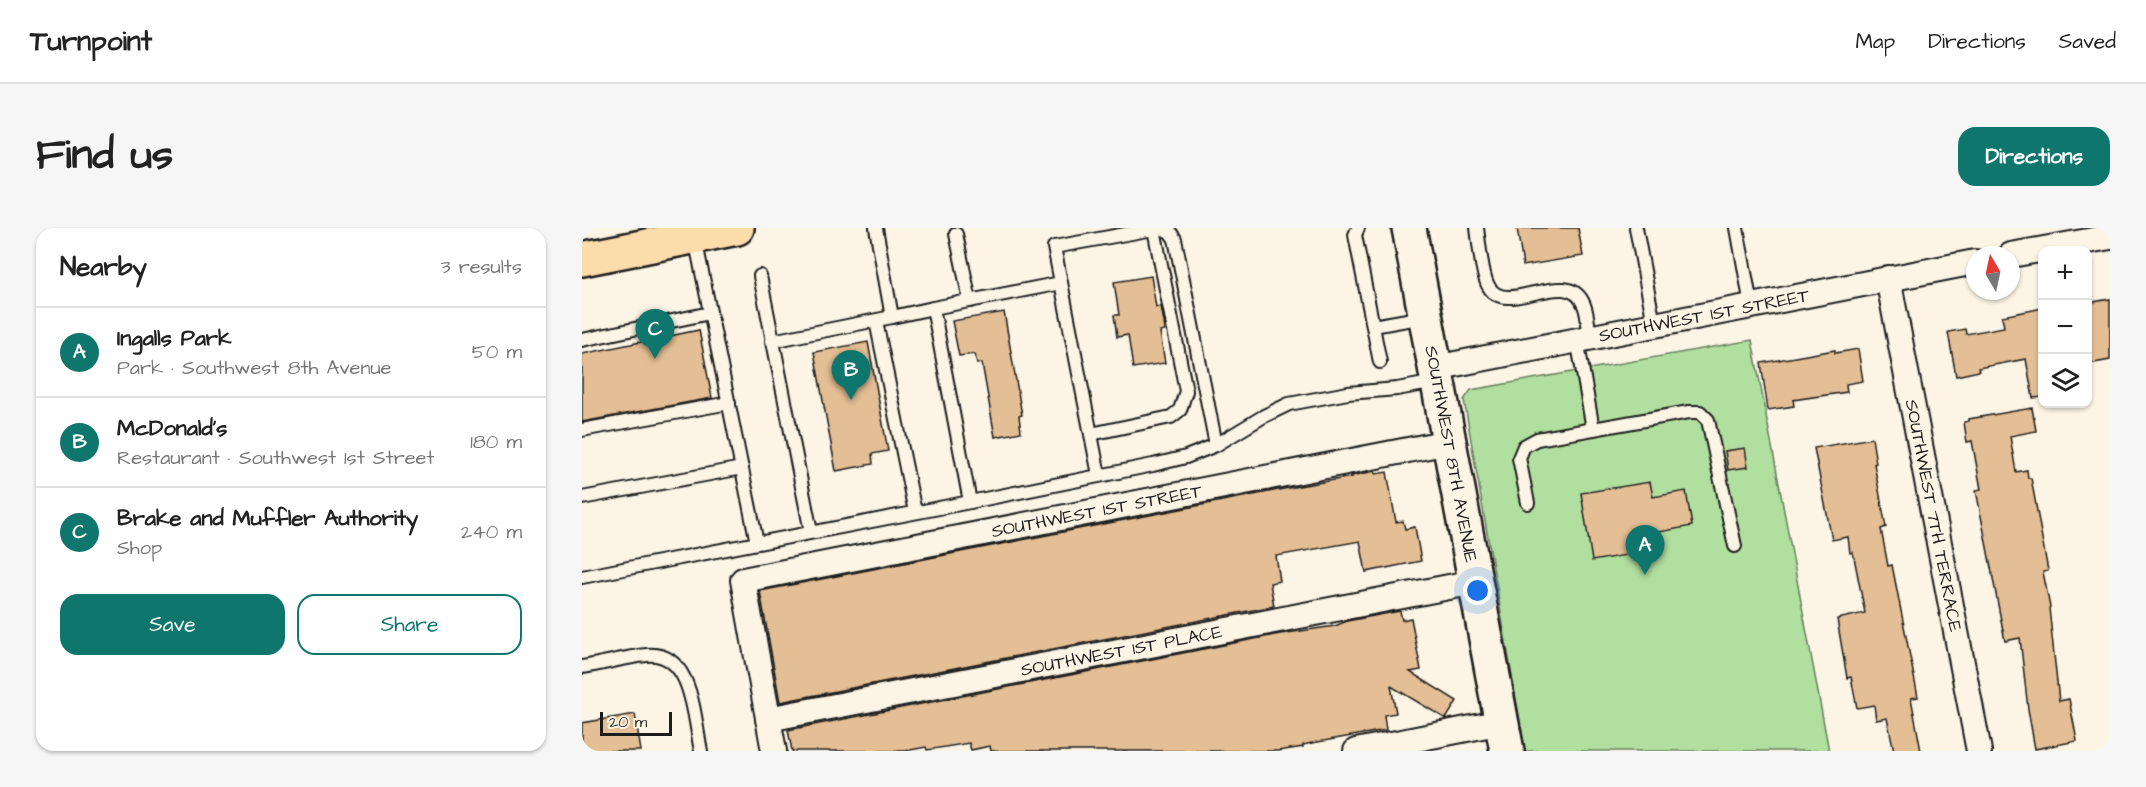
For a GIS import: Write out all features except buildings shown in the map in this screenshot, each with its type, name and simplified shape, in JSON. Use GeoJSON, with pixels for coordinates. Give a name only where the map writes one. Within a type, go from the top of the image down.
{"type":"FeatureCollection","features":[{"type":"Feature","properties":{"kind":"main road"},"geometry":{"type":"LineString","coordinates":[[582,260],[679,236],[737,228]]}},
{"type":"Feature","properties":{"kind":"street","name":"SOUTHWEST 8TH AVENUE"},"geometry":{"type":"LineString","coordinates":[[1408,228],[1504,736]]}},
{"type":"Feature","properties":{"kind":"street"},"geometry":{"type":"LineString","coordinates":[[2020,253],[2110,237]]}},
{"type":"Feature","properties":{"kind":"street","name":"SOUTHWEST 1ST STREET"},"geometry":{"type":"LineString","coordinates":[[1436,375],[1583,338],[1966,264]]}},
{"type":"Feature","properties":{"kind":"street","name":"SOUTHWEST 7TH TERRACE"},"geometry":{"type":"LineString","coordinates":[[1888,278],[1978,751]]}},
{"type":"Feature","properties":{"kind":"street","name":"SOUTHWEST 1ST STREET"},"geometry":{"type":"LineString","coordinates":[[768,719],[743,580],[1449,442]]}},
{"type":"Feature","properties":{"kind":"street","name":"SOUTHWEST 1ST PLACE"},"geometry":{"type":"LineString","coordinates":[[768,719],[1475,582]]}},
{"type":"Feature","properties":{"kind":"street"},"geometry":{"type":"LineString","coordinates":[[768,719],[774,751]]}},
{"type":"Feature","properties":{"kind":"street"},"geometry":{"type":"LineString","coordinates":[[1356,751],[1504,736]]}},
{"type":"Feature","properties":{"kind":"lane"},"geometry":{"type":"LineString","coordinates":[[876,228],[892,317]]}},
{"type":"Feature","properties":{"kind":"lane"},"geometry":{"type":"LineString","coordinates":[[1091,434],[1172,417],[1180,410],[1186,391],[1158,228]]}},
{"type":"Feature","properties":{"kind":"lane"},"geometry":{"type":"LineString","coordinates":[[1100,475],[1054,247],[1158,228],[1170,232],[1175,239],[1216,445]]}},
{"type":"Feature","properties":{"kind":"lane"},"geometry":{"type":"LineString","coordinates":[[1358,228],[1355,235],[1380,362]]}},
{"type":"Feature","properties":{"kind":"lane"},"geometry":{"type":"LineString","coordinates":[[1477,228],[1487,286],[1494,293],[1505,298],[1555,289],[1568,290],[1578,295],[1584,305],[1583,338],[1593,429]]}},
{"type":"Feature","properties":{"kind":"lane"},"geometry":{"type":"LineString","coordinates":[[1636,228],[1654,324]]}},
{"type":"Feature","properties":{"kind":"lane"},"geometry":{"type":"LineString","coordinates":[[1737,228],[1751,306]]}},
{"type":"Feature","properties":{"kind":"lane"},"geometry":{"type":"LineString","coordinates":[[956,234],[970,301]]}},
{"type":"Feature","properties":{"kind":"lane"},"geometry":{"type":"LineString","coordinates":[[679,236],[710,313],[757,543]]}},
{"type":"Feature","properties":{"kind":"lane"},"geometry":{"type":"LineString","coordinates":[[760,276],[811,532]]}},
{"type":"Feature","properties":{"kind":"lane"},"geometry":{"type":"LineString","coordinates":[[772,341],[1061,283]]}},
{"type":"Feature","properties":{"kind":"lane"},"geometry":{"type":"LineString","coordinates":[[933,308],[970,502]]}},
{"type":"Feature","properties":{"kind":"lane"},"geometry":{"type":"LineString","coordinates":[[582,340],[710,313]]}},
{"type":"Feature","properties":{"kind":"lane"},"geometry":{"type":"LineString","coordinates":[[1373,326],[1425,317]]}},
{"type":"Feature","properties":{"kind":"lane"},"geometry":{"type":"LineString","coordinates":[[876,321],[915,512]]}},
{"type":"Feature","properties":{"kind":"lane"},"geometry":{"type":"LineString","coordinates":[[582,577],[1153,465],[1186,457],[1216,445],[1289,404],[1348,393],[1397,389],[1436,375]]}},
{"type":"Feature","properties":{"kind":"lane"},"geometry":{"type":"LineString","coordinates":[[582,430],[729,403]]}},
{"type":"Feature","properties":{"kind":"lane"},"geometry":{"type":"LineString","coordinates":[[1528,503],[1519,458],[1524,446],[1538,439],[1689,412],[1700,412],[1708,420],[1735,546]]}},
{"type":"Feature","properties":{"kind":"lane"},"geometry":{"type":"LineString","coordinates":[[582,498],[742,468]]}},
{"type":"Feature","properties":{"kind":"lane"},"geometry":{"type":"LineString","coordinates":[[582,668],[649,655],[663,657],[674,663],[682,673],[687,685],[701,751]]}},
{"type":"Feature","properties":{"kind":"green space"},"geometry":{"type":"Polygon","coordinates":[[[1752,340],[1829,751],[1525,751],[1464,400],[1471,390],[1752,340]]]}},
{"type":"Feature","properties":{"kind":"place","name":"Brake and Muffler Authority"},"geometry":{"type":"Point","coordinates":[655,359]}},
{"type":"Feature","properties":{"kind":"place","name":"McDonald's"},"geometry":{"type":"Point","coordinates":[851,400]}},
{"type":"Feature","properties":{"kind":"place","name":"Ingalls Park"},"geometry":{"type":"Point","coordinates":[1645,575]}}]}
